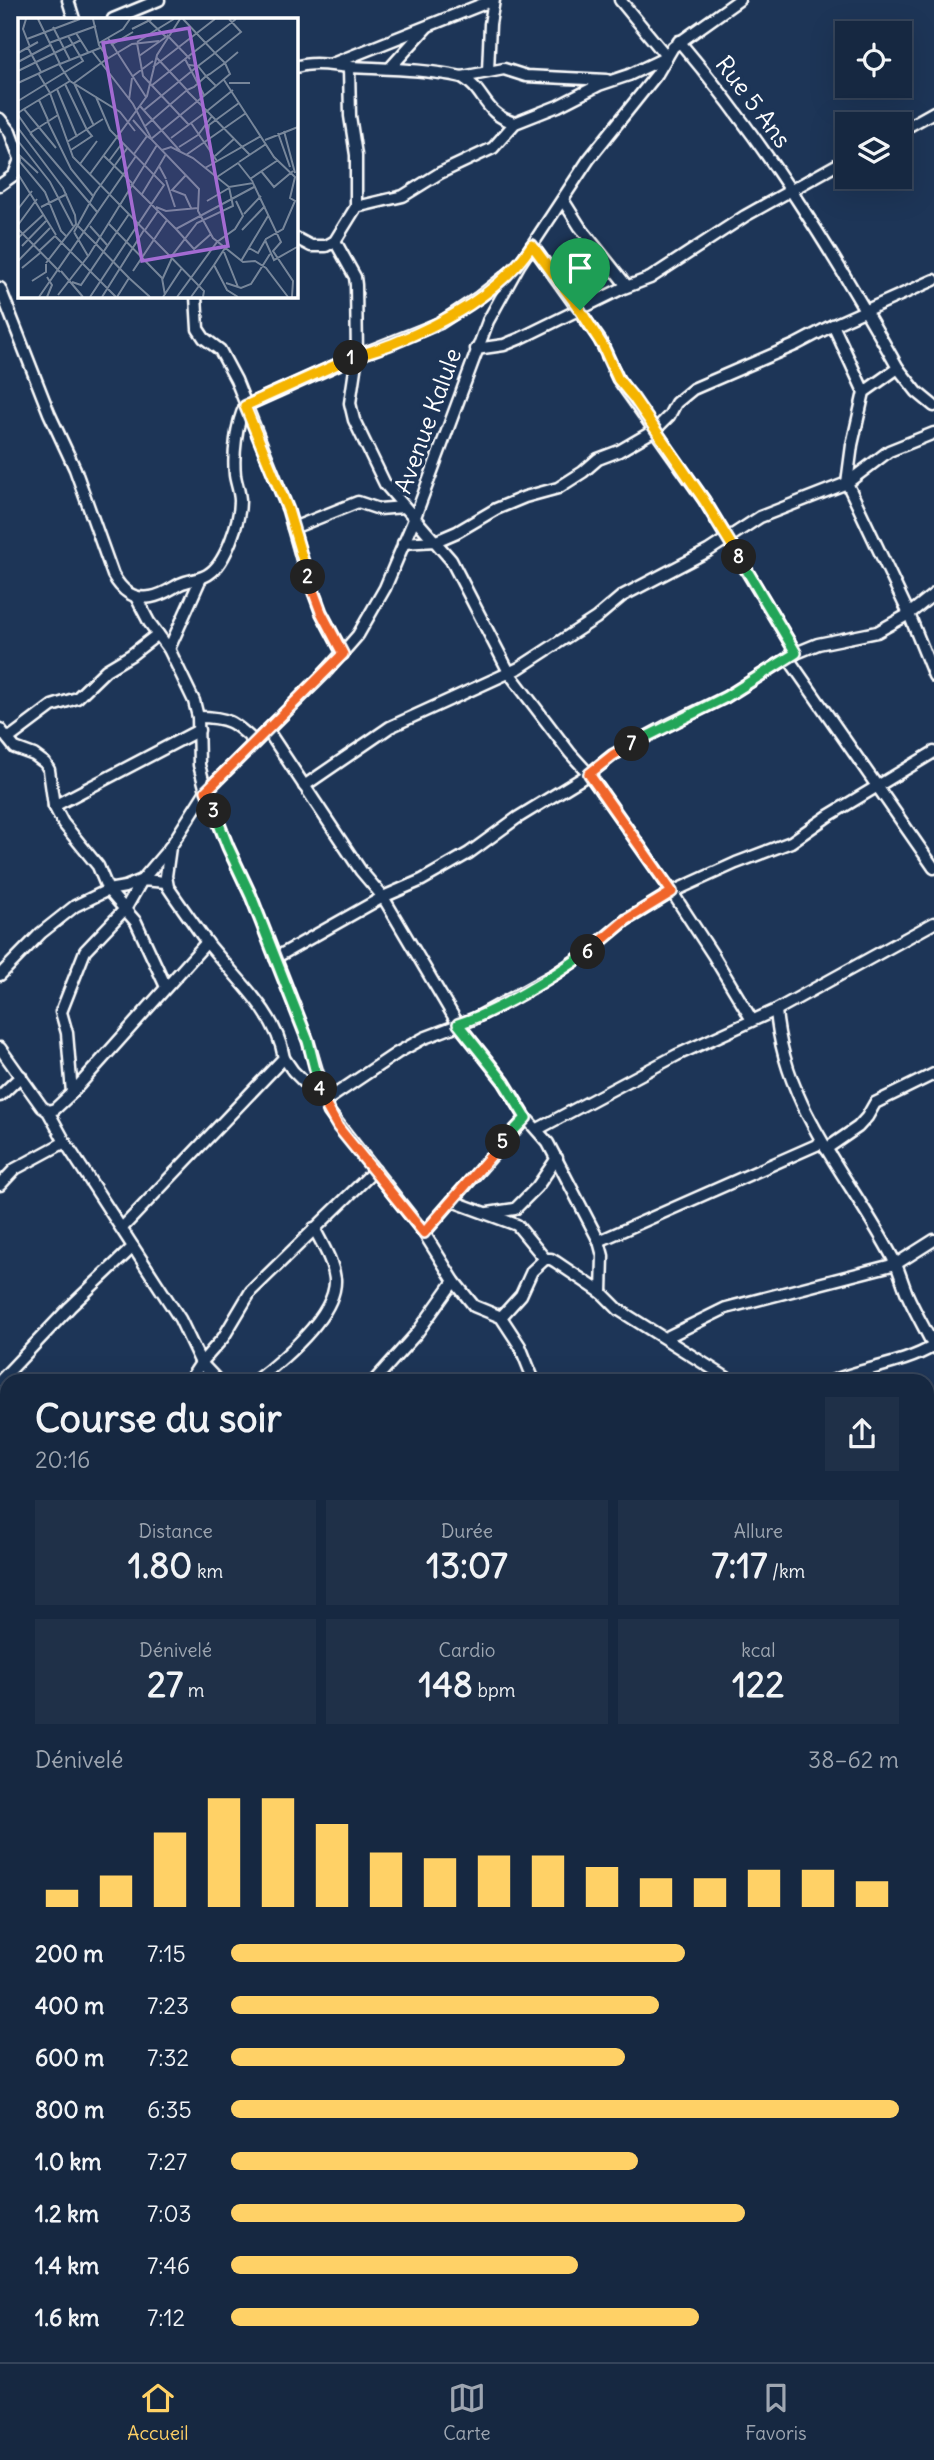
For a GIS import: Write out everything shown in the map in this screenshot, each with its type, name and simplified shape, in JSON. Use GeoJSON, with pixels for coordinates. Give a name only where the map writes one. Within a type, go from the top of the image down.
{"type":"FeatureCollection","features":[{"type":"Feature","properties":{"kind":"street"},"geometry":{"type":"LineString","coordinates":[[68,0],[74,18]]}},
{"type":"Feature","properties":{"kind":"street"},"geometry":{"type":"LineString","coordinates":[[115,18],[159,0]]}},
{"type":"Feature","properties":{"kind":"street"},"geometry":{"type":"LineString","coordinates":[[331,64],[493,0],[488,71]]}},
{"type":"Feature","properties":{"kind":"street"},"geometry":{"type":"LineString","coordinates":[[356,207],[403,196],[440,173],[492,148],[515,123],[667,57],[620,0]]}},
{"type":"Feature","properties":{"kind":"street","name":"Avenue Kalule"},"geometry":{"type":"LineString","coordinates":[[72,1093],[67,1033],[61,1012],[85,951],[126,908],[142,880],[170,846],[206,791],[343,654],[371,617],[415,517],[476,349],[500,297],[519,265],[589,159],[644,91],[679,41],[739,0]]}},
{"type":"Feature","properties":{"kind":"street"},"geometry":{"type":"LineString","coordinates":[[390,68],[430,23]]}},
{"type":"Feature","properties":{"kind":"street","name":"Rue 5 Ans"},"geometry":{"type":"LineString","coordinates":[[679,41],[714,82],[791,190],[866,309],[898,368],[917,392],[934,406]]}},
{"type":"Feature","properties":{"kind":"street"},"geometry":{"type":"LineString","coordinates":[[298,66],[331,64],[462,77],[504,69],[526,76],[611,80]]}},
{"type":"Feature","properties":{"kind":"street"},"geometry":{"type":"LineString","coordinates":[[298,239],[311,246],[326,246],[335,241],[356,207],[356,155],[349,116],[349,67]]}},
{"type":"Feature","properties":{"kind":"street"},"geometry":{"type":"LineString","coordinates":[[462,77],[471,82],[499,118],[515,123]]}},
{"type":"Feature","properties":{"kind":"street"},"geometry":{"type":"LineString","coordinates":[[912,124],[934,112]]}},
{"type":"Feature","properties":{"kind":"street"},"geometry":{"type":"LineString","coordinates":[[0,119],[10,132],[18,153]]}},
{"type":"Feature","properties":{"kind":"street"},"geometry":{"type":"LineString","coordinates":[[3,183],[14,175],[18,165]]}},
{"type":"Feature","properties":{"kind":"street"},"geometry":{"type":"LineString","coordinates":[[476,349],[504,345],[650,278],[716,233],[835,166]]}},
{"type":"Feature","properties":{"kind":"street"},"geometry":{"type":"LineString","coordinates":[[564,200],[580,227],[628,286]]}},
{"type":"Feature","properties":{"kind":"street"},"geometry":{"type":"LineString","coordinates":[[335,241],[355,277],[357,356],[349,403],[385,484],[451,560],[510,674],[589,774],[672,892],[752,1020]]}},
{"type":"Feature","properties":{"kind":"street"},"geometry":{"type":"LineString","coordinates":[[532,245],[580,310],[603,346],[618,379],[728,540],[792,655],[876,786],[934,868]]}},
{"type":"Feature","properties":{"kind":"street"},"geometry":{"type":"LineString","coordinates":[[136,597],[162,595],[181,584],[201,578],[217,567],[228,552],[240,507],[235,456],[240,420],[245,406],[450,318],[519,265]]}},
{"type":"Feature","properties":{"kind":"street"},"geometry":{"type":"LineString","coordinates":[[403,543],[436,541],[496,509],[558,488],[598,459],[655,430],[670,416],[676,404],[693,389],[934,280]]}},
{"type":"Feature","properties":{"kind":"street"},"geometry":{"type":"LineString","coordinates":[[0,288],[49,413],[75,469],[113,575],[119,586],[136,597],[169,649],[194,701],[198,717],[200,765],[206,791],[308,1041],[324,1102],[338,1127],[424,1233],[454,1282],[474,1306],[501,1317],[520,1346],[531,1374]]}},
{"type":"Feature","properties":{"kind":"street"},"geometry":{"type":"LineString","coordinates":[[196,298],[198,329],[204,338],[220,350],[263,446],[321,612],[343,654]]}},
{"type":"Feature","properties":{"kind":"street"},"geometry":{"type":"LineString","coordinates":[[833,325],[864,392],[847,483],[909,614],[934,676]]}},
{"type":"Feature","properties":{"kind":"street"},"geometry":{"type":"LineString","coordinates":[[864,392],[898,368]]}},
{"type":"Feature","properties":{"kind":"street"},"geometry":{"type":"LineString","coordinates":[[304,786],[390,727],[510,674],[596,618],[622,596],[728,540],[760,517],[847,483],[890,451],[934,433]]}},
{"type":"Feature","properties":{"kind":"street"},"geometry":{"type":"LineString","coordinates":[[293,528],[358,502],[379,509],[404,507]]}},
{"type":"Feature","properties":{"kind":"street"},"geometry":{"type":"LineString","coordinates":[[169,649],[201,578]]}},
{"type":"Feature","properties":{"kind":"street"},"geometry":{"type":"LineString","coordinates":[[275,958],[383,897],[422,880],[469,853],[517,818],[589,774],[622,750],[716,702],[792,655],[818,644],[877,632],[909,614],[934,594]]}},
{"type":"Feature","properties":{"kind":"street"},"geometry":{"type":"LineString","coordinates":[[8,739],[52,706],[77,698],[106,670],[158,634]]}},
{"type":"Feature","properties":{"kind":"street"},"geometry":{"type":"LineString","coordinates":[[198,717],[223,717],[233,721],[255,742]]}},
{"type":"Feature","properties":{"kind":"street"},"geometry":{"type":"LineString","coordinates":[[0,729],[15,748],[45,763],[51,777],[54,806],[63,823],[98,866],[108,890],[126,908],[141,932],[166,987]]}},
{"type":"Feature","properties":{"kind":"street"},"geometry":{"type":"LineString","coordinates":[[54,806],[199,730]]}},
{"type":"Feature","properties":{"kind":"street"},"geometry":{"type":"LineString","coordinates":[[268,731],[356,863],[383,897],[458,1024],[504,1082],[526,1118],[538,1129],[556,1158],[598,1241],[603,1256],[602,1293]]}},
{"type":"Feature","properties":{"kind":"street"},"geometry":{"type":"LineString","coordinates":[[324,1102],[397,1053],[474,1019],[555,974],[594,947],[626,920],[672,892],[791,842],[876,786],[934,752]]}},
{"type":"Feature","properties":{"kind":"street"},"geometry":{"type":"LineString","coordinates":[[170,846],[166,882],[207,942],[254,997],[278,1038],[284,1058],[293,1071],[324,1102]]}},
{"type":"Feature","properties":{"kind":"street"},"geometry":{"type":"LineString","coordinates":[[0,975],[41,933],[75,906],[108,890],[142,880],[166,882]]}},
{"type":"Feature","properties":{"kind":"street"},"geometry":{"type":"LineString","coordinates":[[538,1129],[677,1055],[776,1010],[934,923]]}},
{"type":"Feature","properties":{"kind":"street"},"geometry":{"type":"LineString","coordinates":[[48,1111],[55,1109],[72,1093],[207,942]]}},
{"type":"Feature","properties":{"kind":"street"},"geometry":{"type":"LineString","coordinates":[[776,1010],[778,1038],[792,1084],[824,1146],[896,1264],[908,1296],[934,1346],[890,1366],[848,1374]]}},
{"type":"Feature","properties":{"kind":"street"},"geometry":{"type":"LineString","coordinates":[[0,1048],[42,1107],[48,1111],[65,1142],[180,1319],[201,1363],[211,1374]]}},
{"type":"Feature","properties":{"kind":"street"},"geometry":{"type":"LineString","coordinates":[[122,1228],[284,1058]]}},
{"type":"Feature","properties":{"kind":"street"},"geometry":{"type":"LineString","coordinates":[[598,1241],[824,1146],[858,1126],[867,1117],[874,1103],[934,1074]]}},
{"type":"Feature","properties":{"kind":"street"},"geometry":{"type":"LineString","coordinates":[[0,1096],[21,1076]]}},
{"type":"Feature","properties":{"kind":"street"},"geometry":{"type":"LineString","coordinates":[[424,1233],[526,1118]]}},
{"type":"Feature","properties":{"kind":"street"},"geometry":{"type":"LineString","coordinates":[[0,1185],[15,1169],[65,1142]]}},
{"type":"Feature","properties":{"kind":"street"},"geometry":{"type":"LineString","coordinates":[[484,1213],[514,1209],[537,1188],[556,1158]]}},
{"type":"Feature","properties":{"kind":"street"},"geometry":{"type":"LineString","coordinates":[[194,1374],[223,1338],[251,1291],[375,1170]]}},
{"type":"Feature","properties":{"kind":"street"},"geometry":{"type":"LineString","coordinates":[[452,1202],[517,1226],[545,1259]]}},
{"type":"Feature","properties":{"kind":"street"},"geometry":{"type":"LineString","coordinates":[[514,1209],[517,1226]]}},
{"type":"Feature","properties":{"kind":"street"},"geometry":{"type":"LineString","coordinates":[[264,1374],[306,1334],[330,1300],[335,1282],[332,1267],[314,1228]]}},
{"type":"Feature","properties":{"kind":"street"},"geometry":{"type":"LineString","coordinates":[[665,1338],[726,1308],[896,1264],[934,1240]]}},
{"type":"Feature","properties":{"kind":"street"},"geometry":{"type":"LineString","coordinates":[[6,1374],[46,1331],[133,1247]]}},
{"type":"Feature","properties":{"kind":"street"},"geometry":{"type":"LineString","coordinates":[[501,1317],[521,1295],[532,1271],[545,1259],[551,1259],[602,1293],[619,1310],[721,1374]]}},
{"type":"Feature","properties":{"kind":"street"},"geometry":{"type":"LineString","coordinates":[[380,1374],[416,1333],[454,1282]]}},
{"type":"Feature","properties":{"kind":"route"},"geometry":{"type":"LineString","coordinates":[[532,245],[580,310],[603,346],[618,379],[704,500],[796,653],[752,678],[726,697],[631,744],[589,774],[672,892],[626,920],[585,954],[555,974],[474,1019],[458,1024],[504,1082],[526,1118],[424,1233],[328,1112],[308,1041],[206,791],[343,654],[321,612],[288,510],[245,406],[450,318],[519,265],[532,245]]}}]}
